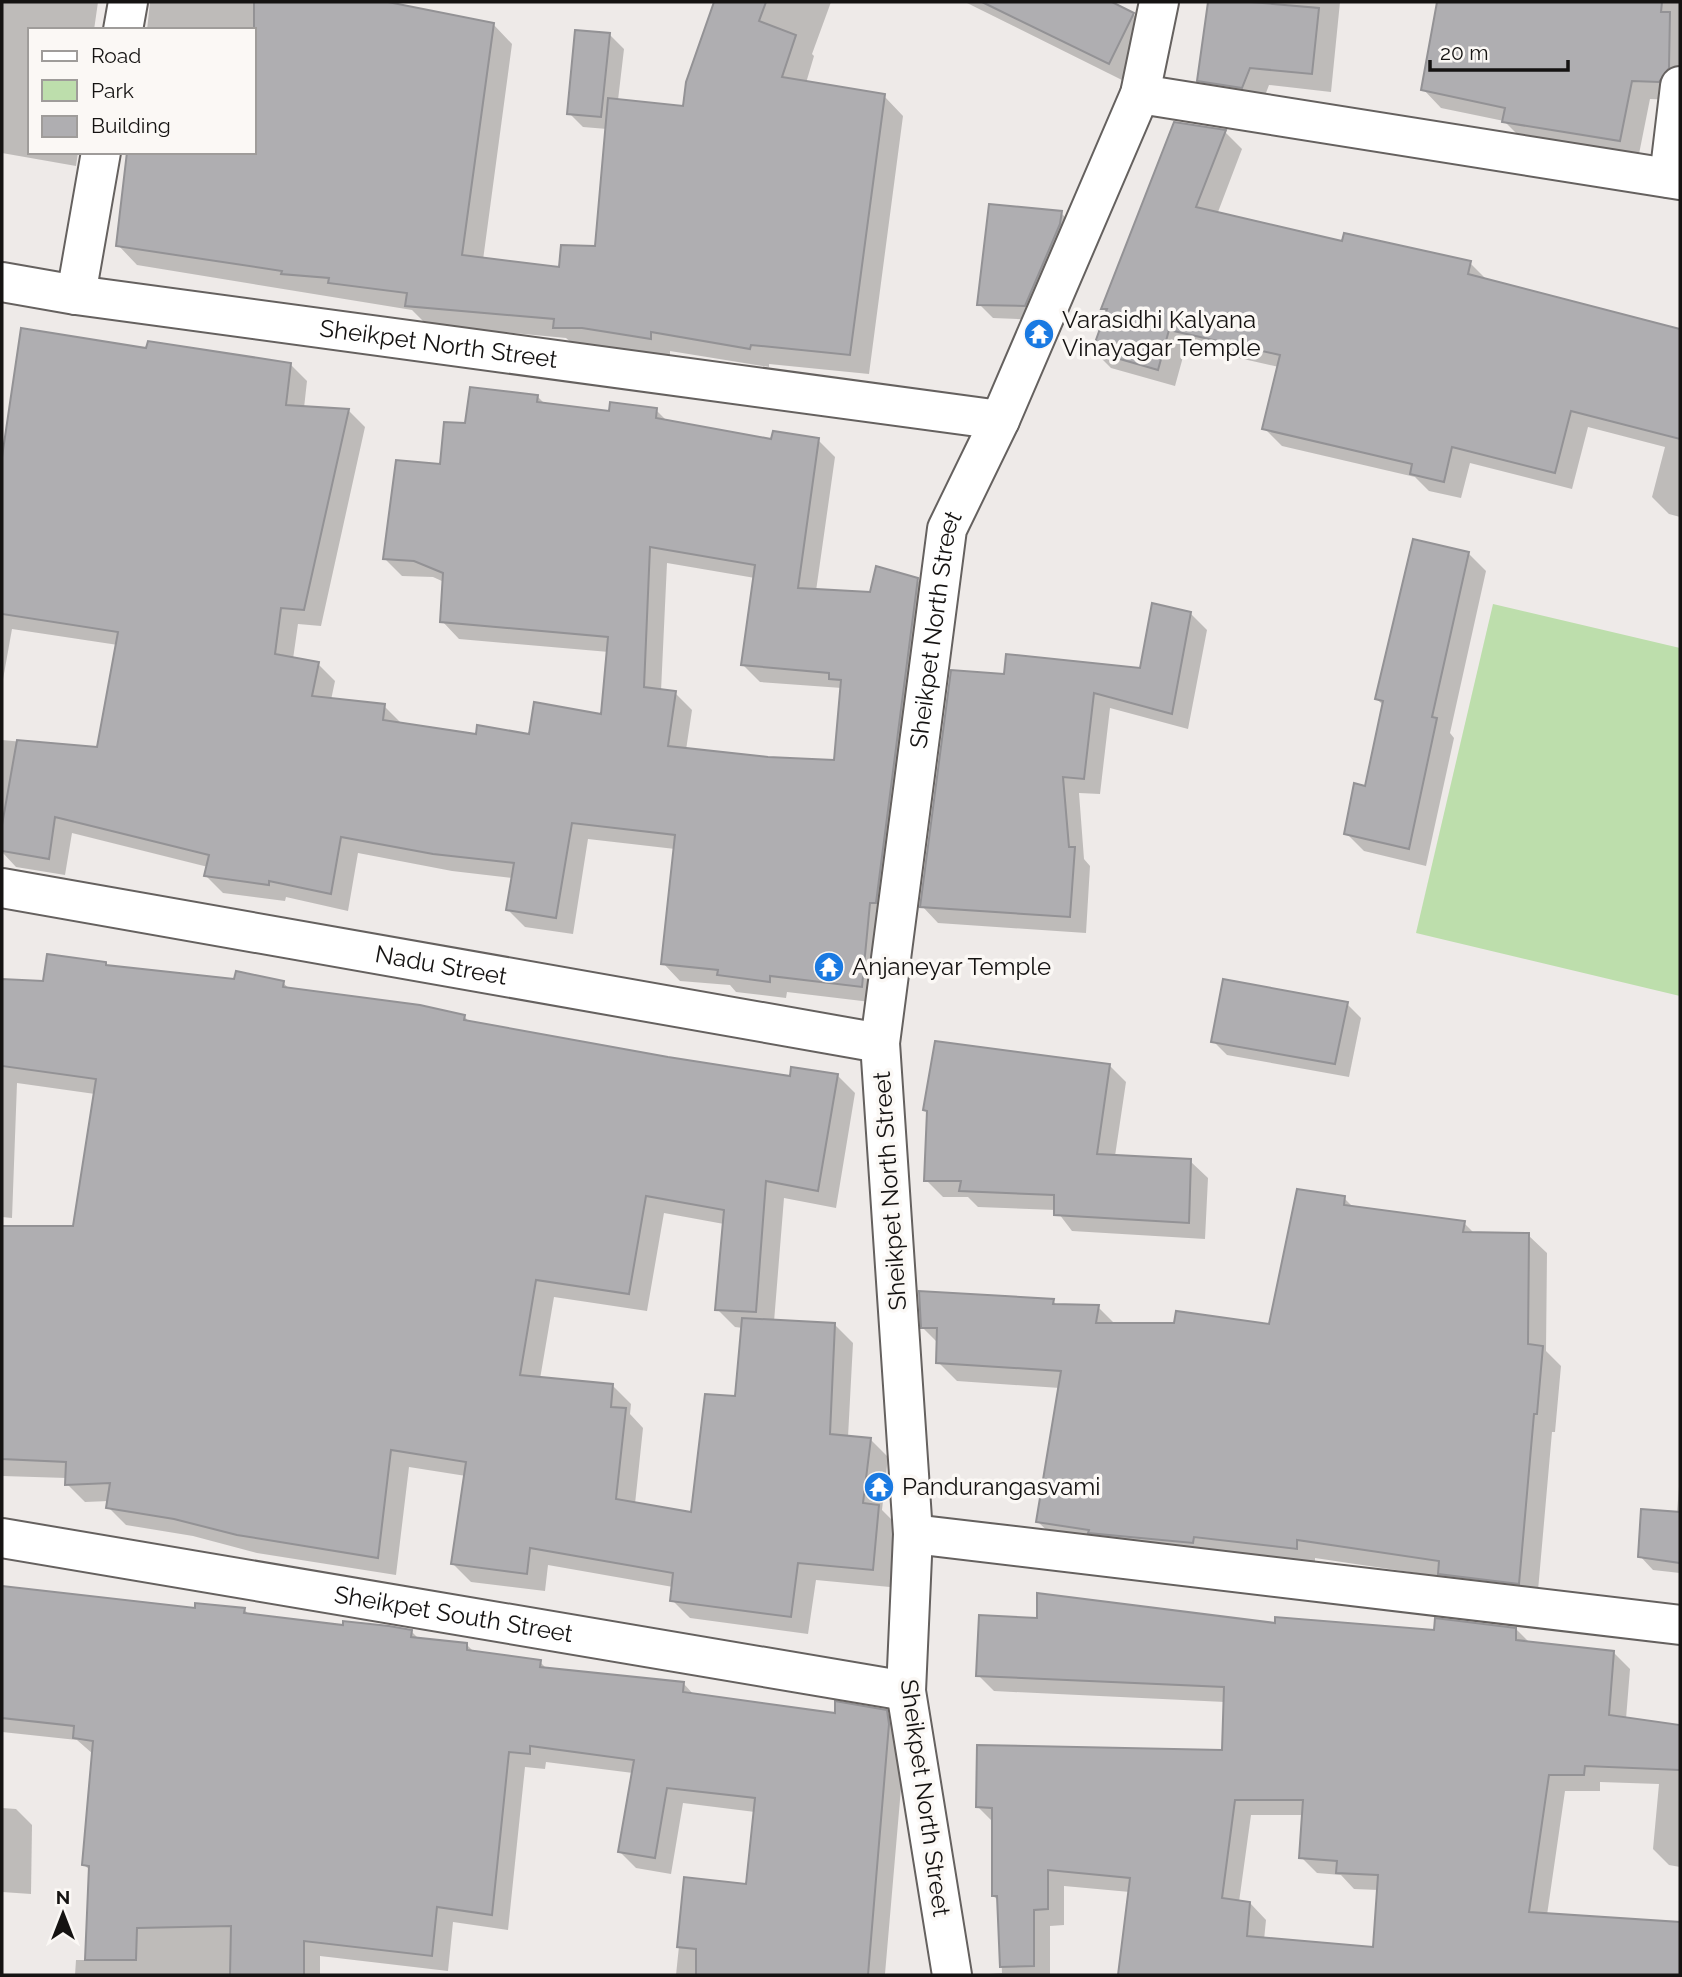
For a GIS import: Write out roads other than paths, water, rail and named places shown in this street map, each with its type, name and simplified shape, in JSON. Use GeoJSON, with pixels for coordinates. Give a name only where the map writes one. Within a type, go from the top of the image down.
{"type":"FeatureCollection","features":[{"type":"Feature","properties":{"kind":"street"},"geometry":{"type":"LineString","coordinates":[[123,28],[128,2]]}},
{"type":"Feature","properties":{"kind":"street","name":"Sheikpet North Street"},"geometry":{"type":"LineString","coordinates":[[952,1975],[906,1691],[913,1534],[880,1043],[947,529],[1000,420],[1140,94],[1159,2]]}},
{"type":"Feature","properties":{"kind":"street"},"geometry":{"type":"LineString","coordinates":[[1140,94],[1675,179],[1680,86]]}},
{"type":"Feature","properties":{"kind":"street"},"geometry":{"type":"LineString","coordinates":[[76,295],[101,154]]}},
{"type":"Feature","properties":{"kind":"street","name":"Sheikpet North Street"},"geometry":{"type":"LineString","coordinates":[[2,282],[76,295],[1000,420]]}},
{"type":"Feature","properties":{"kind":"street","name":"Nadu Street"},"geometry":{"type":"LineString","coordinates":[[2,888],[880,1043]]}},
{"type":"Feature","properties":{"kind":"street"},"geometry":{"type":"LineString","coordinates":[[913,1534],[1680,1625]]}},
{"type":"Feature","properties":{"kind":"street","name":"Sheikpet South Street"},"geometry":{"type":"LineString","coordinates":[[2,1538],[906,1691]]}},
{"type":"Feature","properties":{"kind":"place","name":"Varasidhi Kalyana Vinayagar Temple"},"geometry":{"type":"Point","coordinates":[1039,334]}},
{"type":"Feature","properties":{"kind":"place","name":"Anjaneyar Temple"},"geometry":{"type":"Point","coordinates":[829,967]}},
{"type":"Feature","properties":{"kind":"place","name":"Pandurangasvami"},"geometry":{"type":"Point","coordinates":[879,1487]}}]}
